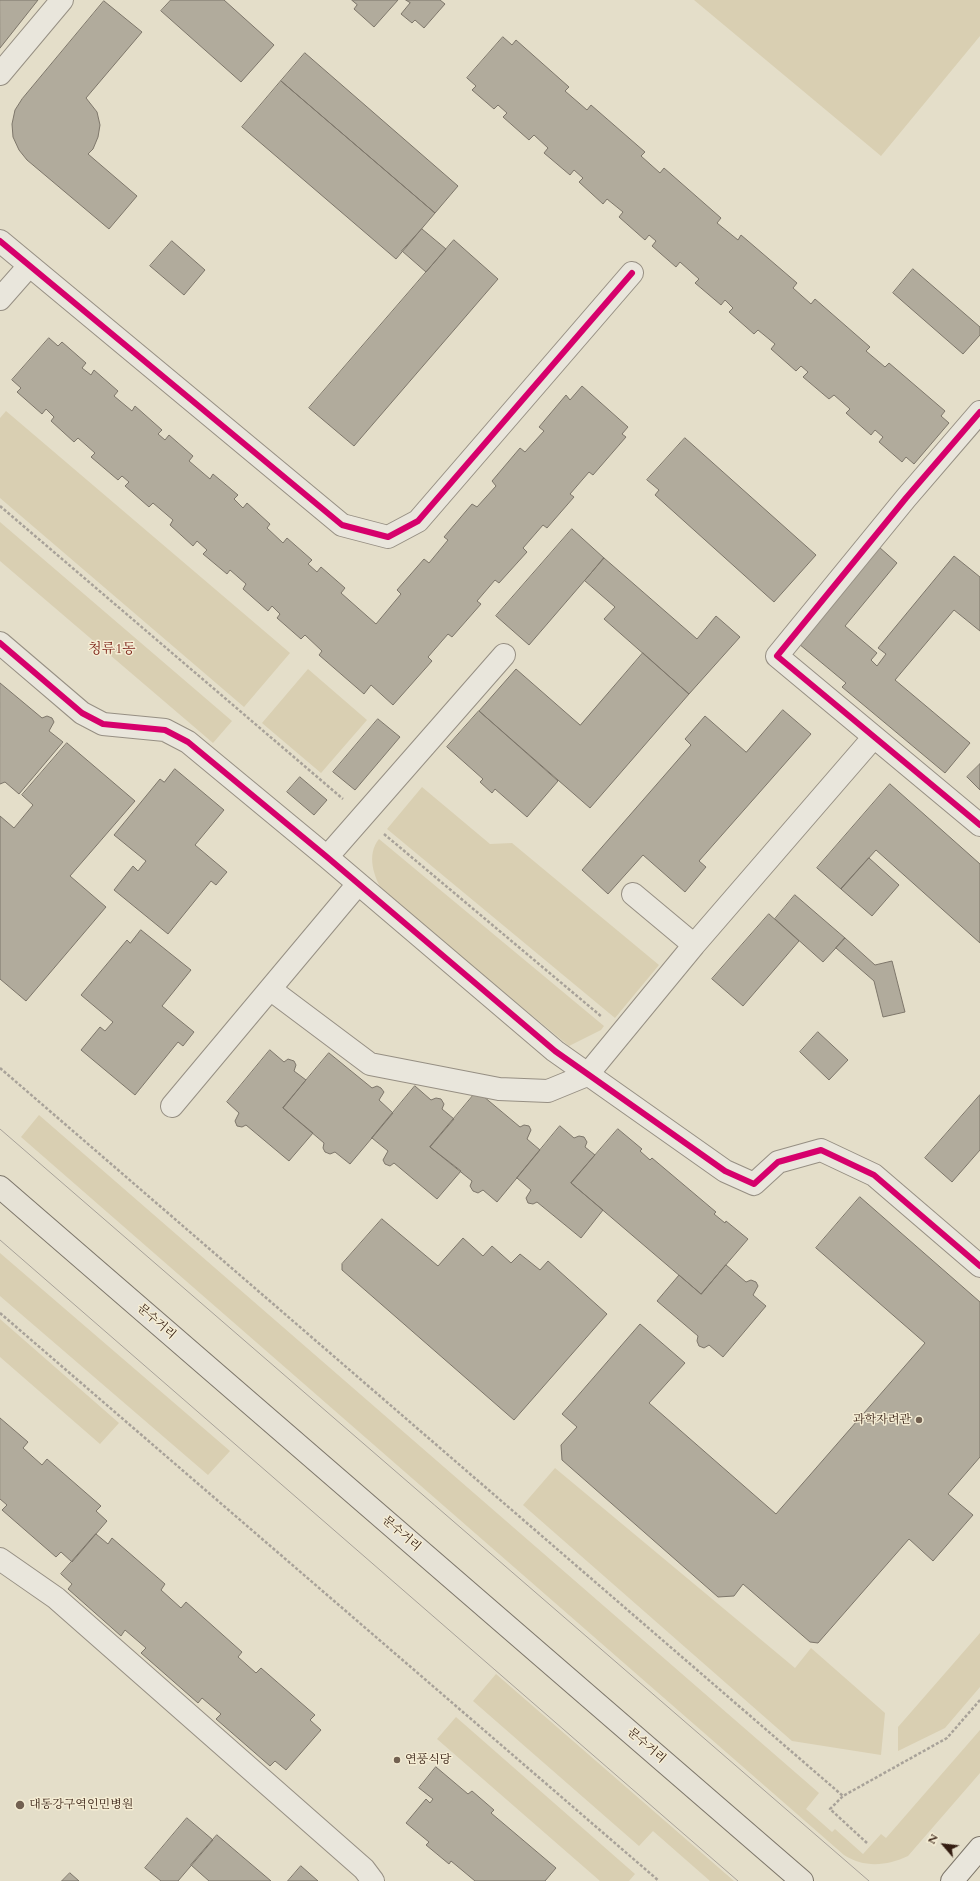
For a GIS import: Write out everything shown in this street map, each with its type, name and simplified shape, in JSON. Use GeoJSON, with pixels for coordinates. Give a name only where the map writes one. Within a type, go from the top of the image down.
{"type":"FeatureCollection","features":[{"type":"Feature","properties":{"kind":"main road","name":"문수거리"},"geometry":{"type":"LineString","coordinates":[[0,1187],[802,1881]]}},
{"type":"Feature","properties":{"kind":"street"},"geometry":{"type":"LineString","coordinates":[[0,74],[62,0]]}},
{"type":"Feature","properties":{"kind":"street"},"geometry":{"type":"LineString","coordinates":[[0,241],[342,525],[388,537],[418,521],[632,273]]}},
{"type":"Feature","properties":{"kind":"street"},"geometry":{"type":"LineString","coordinates":[[0,299],[29,266]]}},
{"type":"Feature","properties":{"kind":"street"},"geometry":{"type":"LineString","coordinates":[[980,412],[906,498],[777,656],[873,738],[980,825]]}},
{"type":"Feature","properties":{"kind":"street"},"geometry":{"type":"LineString","coordinates":[[0,643],[82,713],[103,724],[165,730],[188,742],[327,856],[555,1052],[725,1171],[754,1184],[778,1162],[821,1150],[874,1175],[980,1266]]}},
{"type":"Feature","properties":{"kind":"street"},"geometry":{"type":"LineString","coordinates":[[327,856],[504,655]]}},
{"type":"Feature","properties":{"kind":"street"},"geometry":{"type":"LineString","coordinates":[[270,989],[370,1064],[506,1089],[548,1091],[587,1075],[694,945],[873,738]]}},
{"type":"Feature","properties":{"kind":"street"},"geometry":{"type":"LineString","coordinates":[[172,1106],[358,884]]}},
{"type":"Feature","properties":{"kind":"street"},"geometry":{"type":"LineString","coordinates":[[633,894],[694,945]]}},
{"type":"Feature","properties":{"kind":"street"},"geometry":{"type":"LineString","coordinates":[[0,1559],[56,1598],[364,1869],[373,1881]]}},
{"type":"Feature","properties":{"kind":"street"},"geometry":{"type":"LineString","coordinates":[[952,1881],[980,1848]]}},
{"type":"Feature","properties":{"kind":"path"},"geometry":{"type":"LineString","coordinates":[[0,506],[363,816],[621,1032]]}},
{"type":"Feature","properties":{"kind":"path"},"geometry":{"type":"LineString","coordinates":[[0,1068],[843,1796]]}},
{"type":"Feature","properties":{"kind":"path"},"geometry":{"type":"LineString","coordinates":[[0,1313],[659,1881]]}},
{"type":"Feature","properties":{"kind":"path"},"geometry":{"type":"LineString","coordinates":[[867,1843],[830,1809],[843,1796],[947,1738],[980,1700]]}},
{"type":"Feature","properties":{"kind":"shaded area"},"geometry":{"type":"Polygon","coordinates":[[[694,0],[980,0],[980,36],[881,156],[694,0]]]}},
{"type":"Feature","properties":{"kind":"shaded area"},"geometry":{"type":"Polygon","coordinates":[[[6,411],[290,653],[244,707],[0,498],[0,418],[6,411]]]}},
{"type":"Feature","properties":{"kind":"shaded area"},"geometry":{"type":"Polygon","coordinates":[[[0,522],[232,721],[213,743],[0,561],[0,522]]]}},
{"type":"Feature","properties":{"kind":"shaded area"},"geometry":{"type":"Polygon","coordinates":[[[308,669],[367,720],[321,773],[262,723],[308,669]]]}},
{"type":"Feature","properties":{"kind":"shaded area"},"geometry":{"type":"Polygon","coordinates":[[[422,787],[490,844],[512,843],[659,965],[615,1018],[387,829],[422,787]]]}},
{"type":"Feature","properties":{"kind":"shaded area"},"geometry":{"type":"Polygon","coordinates":[[[379,839],[604,1026],[601,1030],[569,1046],[383,892],[374,873],[372,859],[375,845],[379,839]]]}},
{"type":"Feature","properties":{"kind":"shaded area"},"geometry":{"type":"Polygon","coordinates":[[[39,1115],[819,1793],[806,1809],[832,1832],[835,1829],[863,1854],[881,1834],[886,1838],[980,1730],[980,1773],[908,1856],[884,1864],[868,1864],[859,1862],[844,1855],[21,1137],[39,1115]]]}},
{"type":"Feature","properties":{"kind":"shaded area"},"geometry":{"type":"Polygon","coordinates":[[[0,1253],[230,1451],[208,1475],[0,1296],[0,1253]]]}},
{"type":"Feature","properties":{"kind":"shaded area"},"geometry":{"type":"Polygon","coordinates":[[[0,1319],[119,1423],[100,1444],[0,1357],[0,1319]]]}},
{"type":"Feature","properties":{"kind":"shaded area"},"geometry":{"type":"Polygon","coordinates":[[[555,1468],[795,1668],[811,1648],[885,1713],[881,1755],[792,1741],[523,1505],[555,1468]]]}},
{"type":"Feature","properties":{"kind":"shaded area"},"geometry":{"type":"Polygon","coordinates":[[[980,1633],[980,1687],[945,1728],[898,1751],[898,1727],[980,1633]]]}},
{"type":"Feature","properties":{"kind":"shaded area"},"geometry":{"type":"Polygon","coordinates":[[[496,1674],[734,1881],[710,1881],[653,1831],[639,1846],[473,1701],[496,1674]]]}},
{"type":"Feature","properties":{"kind":"shaded area"},"geometry":{"type":"Polygon","coordinates":[[[456,1717],[635,1874],[629,1881],[600,1881],[437,1739],[456,1717]]]}},
{"type":"Feature","properties":{"kind":"building"},"geometry":{"type":"Polygon","coordinates":[[[0,0],[38,0],[0,48],[0,0]]]}},
{"type":"Feature","properties":{"kind":"building"},"geometry":{"type":"Polygon","coordinates":[[[171,0],[224,0],[274,45],[241,82],[161,11],[171,0]]]}},
{"type":"Feature","properties":{"kind":"building"},"geometry":{"type":"Polygon","coordinates":[[[352,0],[398,0],[374,27],[354,9],[357,5],[352,0]]]}},
{"type":"Feature","properties":{"kind":"building"},"geometry":{"type":"Polygon","coordinates":[[[406,0],[440,0],[445,4],[424,28],[415,20],[412,23],[401,14],[410,3],[406,0]]]}},
{"type":"Feature","properties":{"kind":"building"},"geometry":{"type":"Polygon","coordinates":[[[104,1],[142,32],[86,98],[97,112],[100,125],[98,137],[93,149],[88,154],[137,196],[109,229],[27,160],[19,150],[13,137],[12,124],[15,110],[22,99],[104,1]]]}},
{"type":"Feature","properties":{"kind":"building"},"geometry":{"type":"Polygon","coordinates":[[[503,37],[512,45],[516,40],[569,87],[565,91],[587,110],[591,105],[645,152],[641,156],[660,173],[664,168],[721,218],[717,223],[738,240],[741,235],[797,283],[793,288],[811,304],[815,299],[870,347],[866,351],[885,367],[889,363],[945,411],[941,416],[949,423],[914,464],[906,457],[902,462],[879,442],[883,437],[875,430],[871,435],[846,413],[850,409],[834,395],[829,399],[803,377],[808,372],[801,366],[796,371],[771,349],[775,344],[758,330],[754,334],[729,312],[733,308],[725,300],[721,305],[695,283],[699,279],[680,262],[676,267],[652,246],[656,241],[649,235],[645,240],[619,217],[623,212],[607,199],[603,204],[579,182],[583,178],[574,170],[570,175],[544,153],[548,148],[534,135],[529,140],[503,117],[507,113],[498,105],[494,109],[472,90],[476,86],[467,78],[503,37]]]}},
{"type":"Feature","properties":{"kind":"building"},"geometry":{"type":"Polygon","coordinates":[[[305,53],[458,186],[435,213],[281,81],[305,53]]]}},
{"type":"Feature","properties":{"kind":"building"},"geometry":{"type":"Polygon","coordinates":[[[281,81],[435,213],[396,259],[242,127],[281,81]]]}},
{"type":"Feature","properties":{"kind":"building"},"geometry":{"type":"Polygon","coordinates":[[[422,229],[446,249],[426,272],[402,251],[422,229]]]}},
{"type":"Feature","properties":{"kind":"building"},"geometry":{"type":"Polygon","coordinates":[[[454,240],[498,279],[354,446],[309,408],[454,240]]]}},
{"type":"Feature","properties":{"kind":"building"},"geometry":{"type":"Polygon","coordinates":[[[172,241],[205,270],[184,295],[150,266],[172,241]]]}},
{"type":"Feature","properties":{"kind":"building"},"geometry":{"type":"Polygon","coordinates":[[[913,269],[980,327],[980,335],[963,354],[893,293],[913,269]]]}},
{"type":"Feature","properties":{"kind":"building"},"geometry":{"type":"Polygon","coordinates":[[[49,338],[58,346],[62,342],[86,363],[82,368],[91,375],[94,370],[118,391],[114,396],[132,411],[135,406],[162,430],[158,434],[165,440],[169,435],[193,456],[189,461],[210,479],[213,474],[238,495],[234,499],[243,508],[247,503],[270,524],[267,528],[283,543],[287,538],[312,560],[308,564],[317,572],[321,567],[345,588],[341,593],[376,624],[401,594],[397,590],[424,559],[429,563],[448,540],[444,537],[472,504],[477,507],[496,486],[492,481],[520,448],[525,452],[544,431],[539,427],[566,395],[570,400],[582,386],[628,427],[622,434],[626,437],[593,475],[589,472],[570,494],[574,497],[547,528],[543,525],[523,548],[527,552],[499,583],[495,580],[477,601],[481,604],[452,637],[448,634],[428,657],[432,661],[393,705],[371,685],[364,694],[319,655],[322,651],[305,635],[301,639],[277,618],[280,614],[272,606],[268,611],[243,589],[246,584],[230,570],[227,574],[203,554],[207,550],[197,541],[193,546],[170,525],[173,520],[153,503],[149,507],[125,486],[129,482],[122,476],[118,480],[91,457],[95,453],[78,438],[74,442],[51,421],[54,417],[46,409],[42,414],[17,392],[21,388],[12,380],[49,338]]]}},
{"type":"Feature","properties":{"kind":"building"},"geometry":{"type":"Polygon","coordinates":[[[685,438],[816,555],[774,602],[655,495],[659,490],[647,480],[685,438]]]}},
{"type":"Feature","properties":{"kind":"building"},"geometry":{"type":"Polygon","coordinates":[[[572,529],[604,558],[529,645],[496,616],[572,529]]]}},
{"type":"Feature","properties":{"kind":"building"},"geometry":{"type":"Polygon","coordinates":[[[879,547],[897,563],[845,626],[877,653],[871,660],[877,666],[886,654],[878,648],[954,556],[980,577],[980,631],[954,610],[895,680],[970,743],[945,773],[842,687],[846,683],[799,644],[879,547]]]}},
{"type":"Feature","properties":{"kind":"building"},"geometry":{"type":"Polygon","coordinates":[[[604,558],[697,639],[716,616],[740,637],[689,694],[604,619],[615,607],[585,581],[604,558]]]}},
{"type":"Feature","properties":{"kind":"building"},"geometry":{"type":"Polygon","coordinates":[[[643,653],[689,694],[590,808],[479,711],[516,669],[580,725],[643,653]]]}},
{"type":"Feature","properties":{"kind":"building"},"geometry":{"type":"Polygon","coordinates":[[[0,683],[42,718],[47,716],[52,718],[54,722],[49,731],[63,742],[19,794],[5,782],[0,784],[0,683]]]}},
{"type":"Feature","properties":{"kind":"building"},"geometry":{"type":"Polygon","coordinates":[[[783,710],[811,734],[699,861],[706,867],[685,892],[643,855],[608,894],[582,870],[691,745],[685,739],[705,716],[746,752],[783,710]]]}},
{"type":"Feature","properties":{"kind":"building"},"geometry":{"type":"Polygon","coordinates":[[[479,711],[558,781],[527,817],[495,789],[492,793],[480,782],[483,779],[447,747],[479,711]]]}},
{"type":"Feature","properties":{"kind":"building"},"geometry":{"type":"Polygon","coordinates":[[[378,719],[400,737],[355,790],[333,772],[378,719]]]}},
{"type":"Feature","properties":{"kind":"building"},"geometry":{"type":"Polygon","coordinates":[[[67,743],[135,801],[70,876],[106,907],[26,1001],[0,979],[0,816],[14,828],[33,805],[22,795],[67,743]]]}},
{"type":"Feature","properties":{"kind":"building"},"geometry":{"type":"Polygon","coordinates":[[[980,764],[980,790],[967,777],[980,764]]]}},
{"type":"Feature","properties":{"kind":"building"},"geometry":{"type":"Polygon","coordinates":[[[175,769],[224,810],[195,845],[227,872],[216,885],[211,881],[168,934],[114,890],[133,866],[138,871],[146,861],[114,835],[160,779],[164,782],[175,769]]]}},
{"type":"Feature","properties":{"kind":"building"},"geometry":{"type":"Polygon","coordinates":[[[300,777],[327,800],[314,815],[287,792],[300,777]]]}},
{"type":"Feature","properties":{"kind":"building"},"geometry":{"type":"Polygon","coordinates":[[[890,784],[980,864],[980,943],[876,850],[841,889],[817,868],[890,784]]]}},
{"type":"Feature","properties":{"kind":"building"},"geometry":{"type":"Polygon","coordinates":[[[869,858],[899,885],[872,916],[841,889],[869,858]]]}},
{"type":"Feature","properties":{"kind":"building"},"geometry":{"type":"Polygon","coordinates":[[[795,895],[845,938],[823,962],[775,919],[795,895]]]}},
{"type":"Feature","properties":{"kind":"building"},"geometry":{"type":"Polygon","coordinates":[[[769,914],[799,941],[743,1006],[712,979],[769,914]]]}},
{"type":"Feature","properties":{"kind":"building"},"geometry":{"type":"Polygon","coordinates":[[[141,930],[191,970],[162,1006],[194,1032],[183,1046],[178,1042],[135,1095],[81,1050],[100,1027],[105,1031],[113,1022],[81,995],[127,940],[130,943],[141,930]]]}},
{"type":"Feature","properties":{"kind":"building"},"geometry":{"type":"Polygon","coordinates":[[[845,938],[875,965],[892,961],[905,1012],[883,1017],[874,981],[836,948],[845,938]]]}},
{"type":"Feature","properties":{"kind":"building"},"geometry":{"type":"Polygon","coordinates":[[[818,1032],[848,1060],[829,1080],[800,1052],[818,1032]]]}},
{"type":"Feature","properties":{"kind":"building"},"geometry":{"type":"Polygon","coordinates":[[[270,1050],[284,1062],[288,1059],[294,1061],[296,1065],[294,1071],[306,1080],[283,1108],[313,1133],[289,1161],[246,1125],[242,1127],[237,1126],[235,1121],[239,1113],[227,1102],[270,1050]]]}},
{"type":"Feature","properties":{"kind":"building"},"geometry":{"type":"Polygon","coordinates":[[[329,1053],[372,1088],[377,1086],[381,1088],[384,1092],[379,1100],[393,1113],[350,1164],[335,1152],[330,1154],[325,1152],[323,1148],[324,1143],[283,1108],[329,1053]]]}},
{"type":"Feature","properties":{"kind":"building"},"geometry":{"type":"Polygon","coordinates":[[[415,1086],[431,1100],[436,1098],[441,1099],[444,1104],[442,1109],[454,1119],[430,1147],[461,1171],[437,1199],[394,1163],[390,1166],[385,1164],[383,1160],[388,1151],[372,1138],[415,1086]]]}},
{"type":"Feature","properties":{"kind":"building"},"geometry":{"type":"Polygon","coordinates":[[[477,1091],[520,1127],[524,1125],[529,1126],[531,1130],[527,1139],[540,1150],[497,1202],[483,1190],[478,1193],[473,1191],[470,1186],[472,1181],[430,1147],[477,1091]]]}},
{"type":"Feature","properties":{"kind":"building"},"geometry":{"type":"Polygon","coordinates":[[[980,1095],[980,1150],[952,1182],[925,1158],[980,1095]]]}},
{"type":"Feature","properties":{"kind":"building"},"geometry":{"type":"Polygon","coordinates":[[[560,1126],[574,1138],[579,1136],[584,1137],[587,1142],[585,1147],[595,1155],[571,1183],[603,1210],[581,1238],[537,1202],[533,1204],[528,1203],[526,1198],[531,1190],[517,1178],[560,1126]]]}},
{"type":"Feature","properties":{"kind":"building"},"geometry":{"type":"Polygon","coordinates":[[[618,1129],[642,1149],[640,1151],[650,1160],[652,1158],[716,1212],[714,1214],[725,1223],[726,1221],[748,1239],[701,1294],[571,1183],[618,1129]]]}},
{"type":"Feature","properties":{"kind":"building","name":"과학자려관"},"geometry":{"type":"Polygon","coordinates":[[[860,1197],[980,1302],[980,1457],[948,1494],[973,1515],[933,1561],[909,1539],[818,1643],[810,1642],[743,1584],[734,1596],[718,1597],[562,1460],[561,1445],[577,1427],[562,1414],[640,1324],[685,1363],[649,1403],[776,1514],[925,1343],[816,1248],[860,1197]]]}},
{"type":"Feature","properties":{"kind":"building"},"geometry":{"type":"Polygon","coordinates":[[[382,1219],[438,1266],[463,1238],[483,1256],[492,1246],[511,1263],[520,1254],[540,1270],[548,1261],[607,1314],[514,1420],[342,1270],[342,1264],[382,1219]]]}},
{"type":"Feature","properties":{"kind":"building"},"geometry":{"type":"Polygon","coordinates":[[[726,1265],[746,1282],[751,1280],[756,1282],[758,1286],[753,1295],[766,1306],[723,1357],[709,1345],[704,1348],[699,1346],[697,1341],[698,1336],[657,1301],[679,1275],[701,1294],[726,1265]]]}},
{"type":"Feature","properties":{"kind":"building"},"geometry":{"type":"Polygon","coordinates":[[[0,1418],[28,1442],[23,1448],[42,1465],[47,1459],[101,1506],[96,1511],[107,1521],[72,1562],[61,1552],[56,1557],[2,1510],[7,1505],[0,1499],[0,1418]]]}},
{"type":"Feature","properties":{"kind":"building"},"geometry":{"type":"Polygon","coordinates":[[[96,1534],[108,1544],[112,1538],[165,1584],[161,1590],[181,1608],[186,1602],[242,1652],[238,1657],[256,1673],[261,1668],[315,1715],[310,1720],[321,1730],[286,1770],[275,1761],[270,1766],[216,1719],[221,1714],[202,1698],[198,1703],[141,1653],[146,1648],[125,1630],[121,1636],[68,1589],[72,1584],[61,1574],[96,1534]]]}},
{"type":"Feature","properties":{"kind":"building"},"geometry":{"type":"Polygon","coordinates":[[[436,1767],[468,1794],[472,1791],[494,1810],[491,1813],[556,1868],[545,1881],[475,1881],[451,1861],[449,1864],[426,1845],[429,1842],[406,1823],[426,1799],[430,1803],[433,1799],[419,1788],[436,1767]]]}},
{"type":"Feature","properties":{"kind":"building"},"geometry":{"type":"Polygon","coordinates":[[[187,1818],[213,1840],[178,1881],[161,1881],[145,1868],[187,1818]]]}},
{"type":"Feature","properties":{"kind":"building"},"geometry":{"type":"Polygon","coordinates":[[[217,1835],[271,1881],[209,1881],[191,1865],[217,1835]]]}},
{"type":"Feature","properties":{"kind":"building"},"geometry":{"type":"Polygon","coordinates":[[[301,1866],[318,1881],[288,1881],[301,1866]]]}},
{"type":"Feature","properties":{"kind":"building"},"geometry":{"type":"Polygon","coordinates":[[[70,1873],[79,1881],[62,1881],[70,1873]]]}},
{"type":"Feature","properties":{"kind":"tram line"},"geometry":{"type":"LineString","coordinates":[[0,1129],[869,1881]]}},
{"type":"Feature","properties":{"kind":"tram line"},"geometry":{"type":"LineString","coordinates":[[0,1240],[738,1881]]}},
{"type":"Feature","properties":{"kind":"cycle path"},"geometry":{"type":"LineString","coordinates":[[0,241],[342,525],[388,537],[418,521],[632,273]]}},
{"type":"Feature","properties":{"kind":"cycle path"},"geometry":{"type":"LineString","coordinates":[[980,412],[906,498],[777,656],[980,825]]}},
{"type":"Feature","properties":{"kind":"cycle path"},"geometry":{"type":"LineString","coordinates":[[0,643],[82,713],[103,724],[165,730],[188,742],[327,857],[555,1051],[725,1171],[754,1184],[778,1162],[821,1150],[874,1175],[980,1266]]}},
{"type":"Feature","properties":{"kind":"place","name":"과학자려관"},"geometry":{"type":"Point","coordinates":[919,1420]}},
{"type":"Feature","properties":{"kind":"place","name":"연풍식당"},"geometry":{"type":"Point","coordinates":[397,1760]}},
{"type":"Feature","properties":{"kind":"place","name":"대동강구역인민병원"},"geometry":{"type":"Point","coordinates":[20,1805]}},
{"type":"Feature","properties":{"kind":"district","name":"청류1동"},"geometry":{"type":"Point","coordinates":[112,650]}}]}
